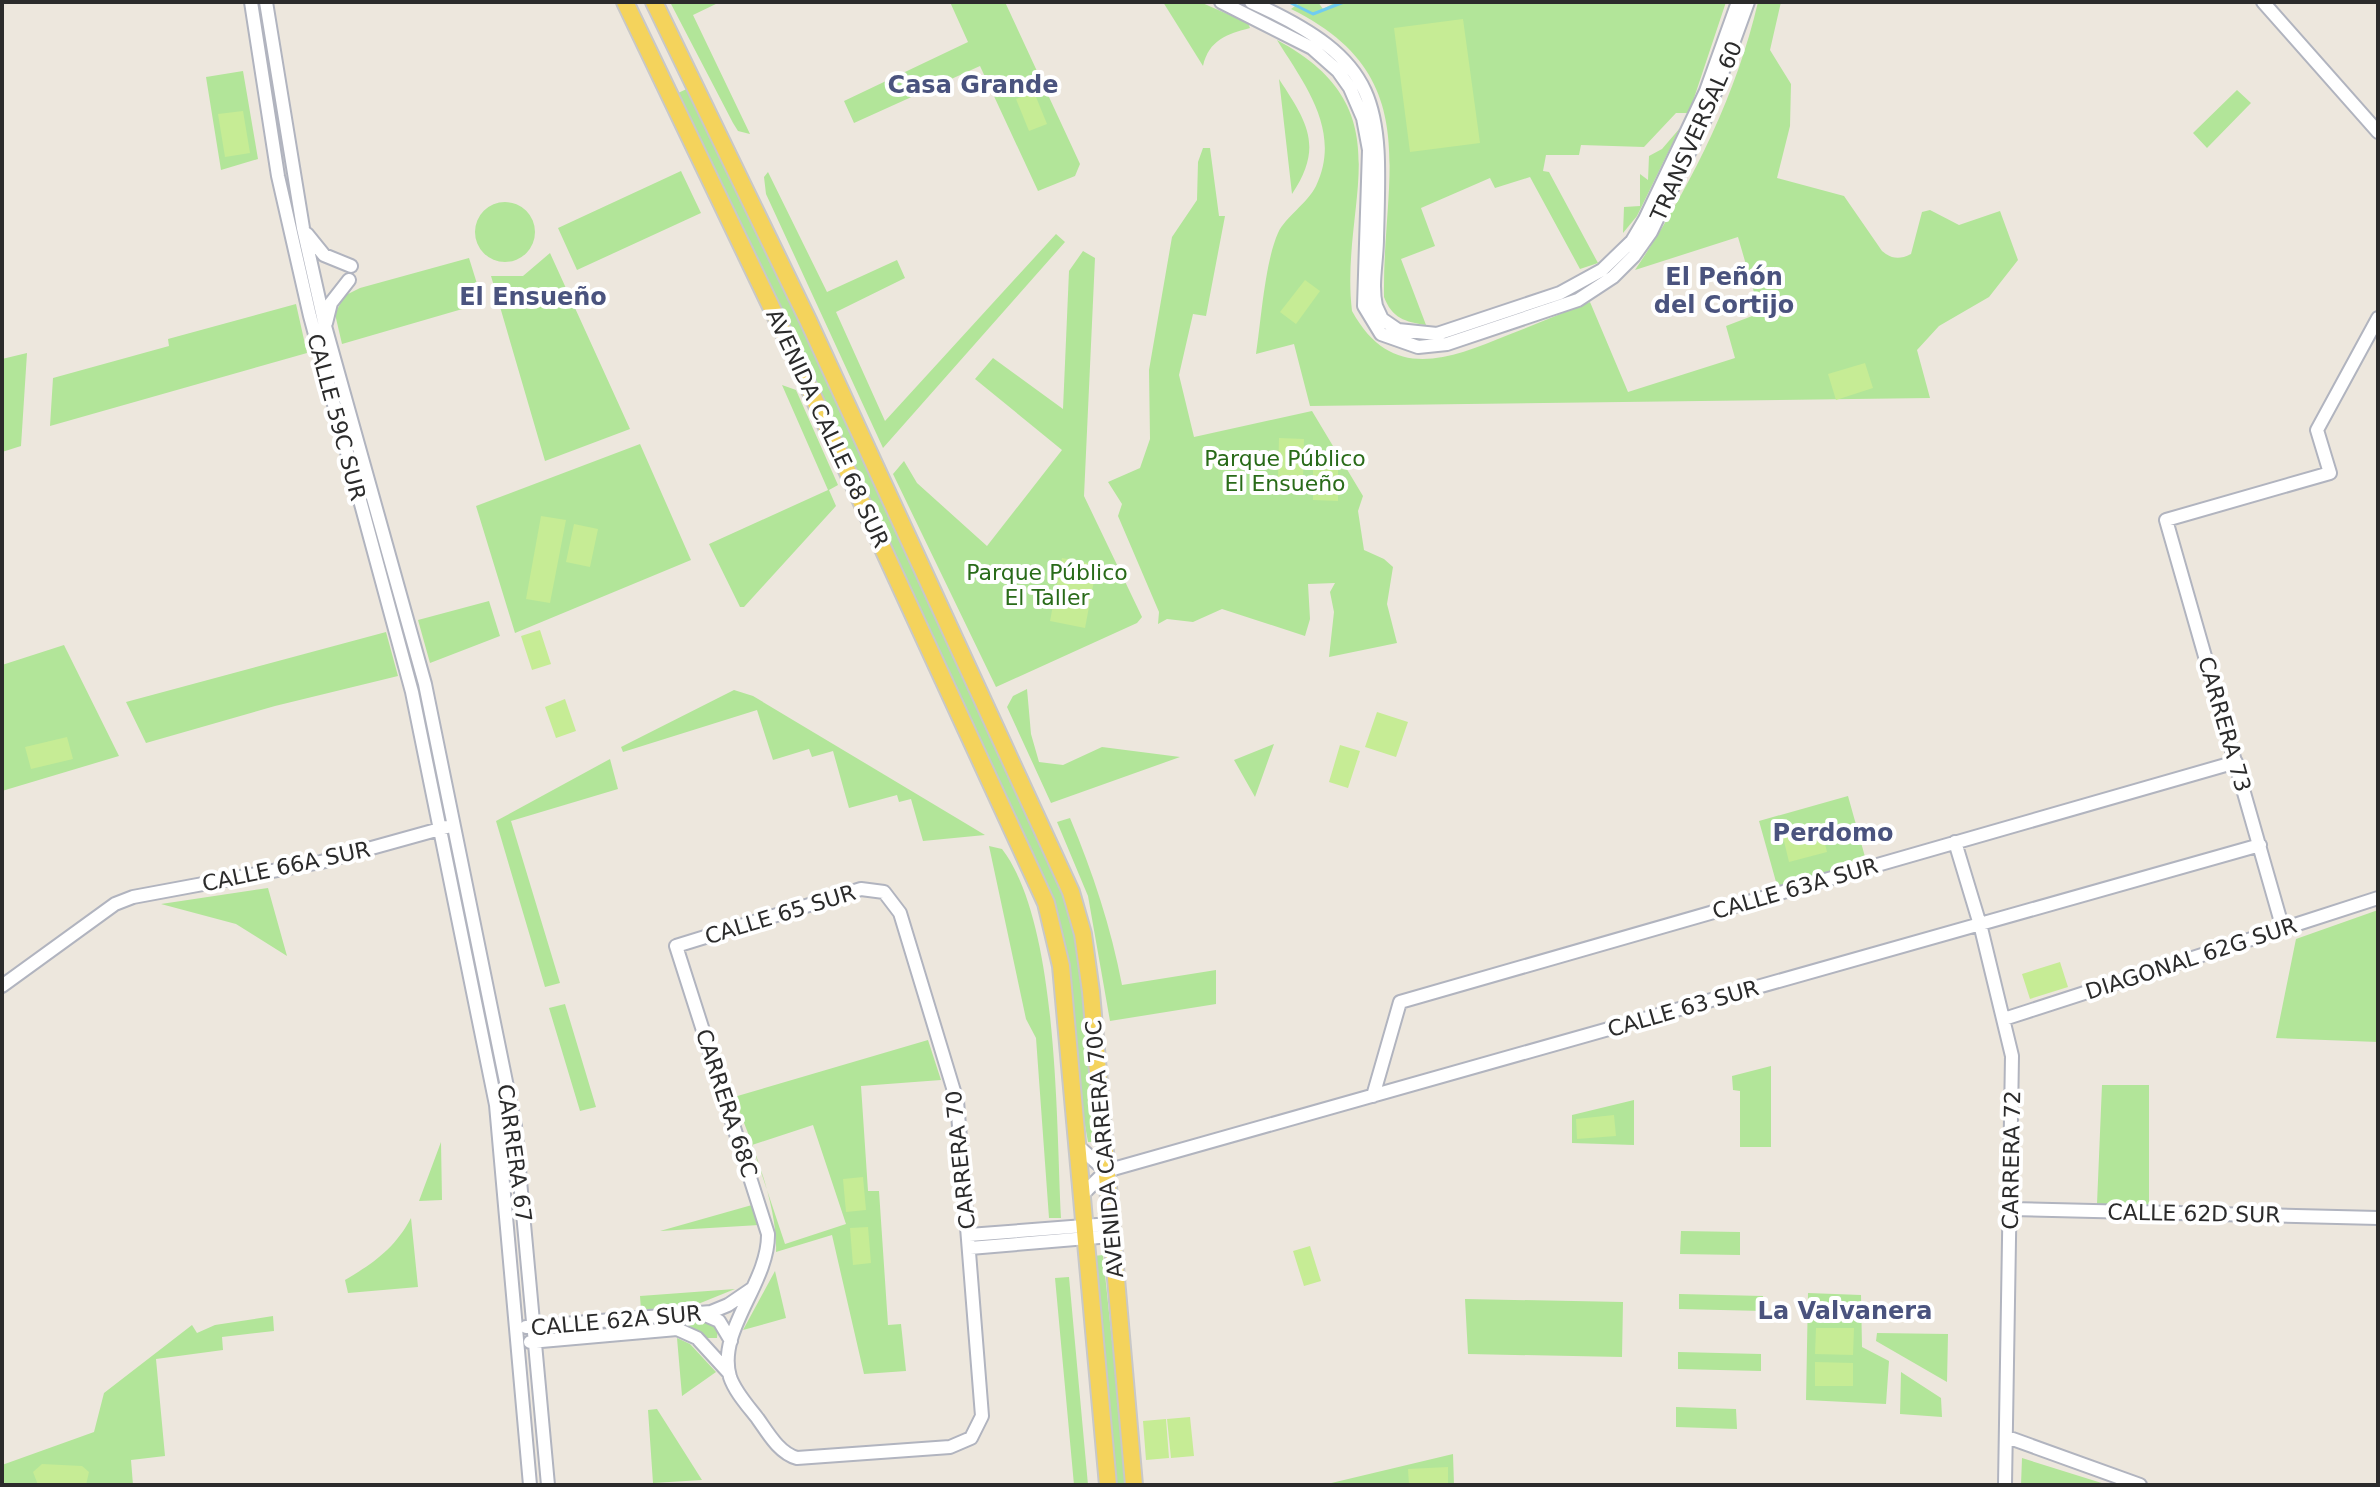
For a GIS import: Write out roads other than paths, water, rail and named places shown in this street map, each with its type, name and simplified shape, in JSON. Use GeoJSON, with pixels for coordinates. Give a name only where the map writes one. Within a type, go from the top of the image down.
{"type":"FeatureCollection","features":[{"type":"Feature","properties":{"kind":"main road"},"geometry":{"type":"LineString","coordinates":[[628,2],[642,14],[665,60],[675,61],[681,56]]}},
{"type":"Feature","properties":{"kind":"main road","name":"AVENIDA CALLE 68 SUR"},"geometry":{"type":"LineString","coordinates":[[628,2],[1027,855]]}},
{"type":"Feature","properties":{"kind":"main road","name":"AVENIDA CALLE 68 SUR"},"geometry":{"type":"LineString","coordinates":[[654,2],[749,193],[1040,821]]}},
{"type":"Feature","properties":{"kind":"main road","name":"AVENIDA CARRERA 70C"},"geometry":{"type":"LineString","coordinates":[[1040,821],[1071,892],[1083,934],[1134,1485]]}},
{"type":"Feature","properties":{"kind":"main road","name":"AVENIDA CARRERA 70C"},"geometry":{"type":"LineString","coordinates":[[1027,855],[1046,903],[1061,966],[1108,1485]]}},
{"type":"Feature","properties":{"kind":"street","name":"CALLE 59C SUR"},"geometry":{"type":"LineString","coordinates":[[251,2],[278,176],[306,302],[400,642],[440,830]]}},
{"type":"Feature","properties":{"kind":"street","name":"CALLE 59C SUR"},"geometry":{"type":"LineString","coordinates":[[266,2],[303,228],[325,326],[404,603],[455,825]]}},
{"type":"Feature","properties":{"kind":"street"},"geometry":{"type":"LineString","coordinates":[[1221,2],[1312,48],[1338,71],[1356,101],[1369,150],[1362,297],[1378,323],[1398,330],[1437,334],[1560,293],[1629,253]]}},
{"type":"Feature","properties":{"kind":"street"},"geometry":{"type":"LineString","coordinates":[[1251,2],[1305,28],[1332,47],[1356,75],[1367,97],[1380,155],[1373,291],[1378,323]]}},
{"type":"Feature","properties":{"kind":"street","name":"TRANSVERSAL 60"},"geometry":{"type":"LineString","coordinates":[[1629,253],[1693,120],[1738,2]]}},
{"type":"Feature","properties":{"kind":"street","name":"TRANSVERSAL 60"},"geometry":{"type":"LineString","coordinates":[[1629,253],[1659,216],[1707,115],[1748,2]]}},
{"type":"Feature","properties":{"kind":"street"},"geometry":{"type":"LineString","coordinates":[[2263,2],[2378,132]]}},
{"type":"Feature","properties":{"kind":"street"},"geometry":{"type":"LineString","coordinates":[[303,228],[324,255],[351,266]]}},
{"type":"Feature","properties":{"kind":"street"},"geometry":{"type":"LineString","coordinates":[[325,326],[331,303],[349,280]]}},
{"type":"Feature","properties":{"kind":"street","name":"CARRERA 73"},"geometry":{"type":"LineString","coordinates":[[2283,929],[2166,520],[2330,473],[2317,430],[2378,318]]}},
{"type":"Feature","properties":{"kind":"street","name":"CALLE 63A SUR"},"geometry":{"type":"LineString","coordinates":[[1373,1096],[1400,1002],[2236,762]]}},
{"type":"Feature","properties":{"kind":"street","name":"CALLE 66A SUR"},"geometry":{"type":"LineString","coordinates":[[2,986],[115,904],[147,893],[321,862],[455,825]]}},
{"type":"Feature","properties":{"kind":"street","name":"CARRERA 67"},"geometry":{"type":"LineString","coordinates":[[455,825],[515,1126],[548,1485]]}},
{"type":"Feature","properties":{"kind":"street","name":"CARRERA 67"},"geometry":{"type":"LineString","coordinates":[[440,830],[498,1116],[530,1485]]}},
{"type":"Feature","properties":{"kind":"street","name":"CARRERA 72"},"geometry":{"type":"LineString","coordinates":[[1955,842],[1980,925],[2012,1056],[2005,1485]]}},
{"type":"Feature","properties":{"kind":"street","name":"CALLE 63 SUR"},"geometry":{"type":"LineString","coordinates":[[1082,1195],[1106,1171],[2260,845]]}},
{"type":"Feature","properties":{"kind":"street","name":"CALLE 65 SUR"},"geometry":{"type":"LineString","coordinates":[[676,946],[861,889],[884,892]]}},
{"type":"Feature","properties":{"kind":"street","name":"CARRERA 70"},"geometry":{"type":"LineString","coordinates":[[785,1453],[802,1458],[950,1447],[971,1438],[982,1416],[957,1101],[900,913],[884,892]]}},
{"type":"Feature","properties":{"kind":"street","name":"DIAGONAL 62G SUR"},"geometry":{"type":"LineString","coordinates":[[2004,1019],[2378,898]]}},
{"type":"Feature","properties":{"kind":"street","name":"CARRERA 68C"},"geometry":{"type":"LineString","coordinates":[[676,946],[767,1227],[766,1262],[755,1286]]}},
{"type":"Feature","properties":{"kind":"street"},"geometry":{"type":"LineString","coordinates":[[1078,1146],[1106,1171]]}},
{"type":"Feature","properties":{"kind":"street","name":"CALLE 62D SUR"},"geometry":{"type":"LineString","coordinates":[[2010,1209],[2378,1218]]}},
{"type":"Feature","properties":{"kind":"street"},"geometry":{"type":"LineString","coordinates":[[970,1242],[1110,1230]]}},
{"type":"Feature","properties":{"kind":"street"},"geometry":{"type":"LineString","coordinates":[[729,1373],[731,1341],[755,1286]]}},
{"type":"Feature","properties":{"kind":"street","name":"CALLE 62A SUR"},"geometry":{"type":"LineString","coordinates":[[517,1328],[699,1313],[728,1305],[755,1286]]}},
{"type":"Feature","properties":{"kind":"street"},"geometry":{"type":"LineString","coordinates":[[699,1313],[719,1321],[731,1341]]}},
{"type":"Feature","properties":{"kind":"street","name":"CALLE 62A SUR"},"geometry":{"type":"LineString","coordinates":[[518,1343],[669,1328],[684,1331],[697,1338],[729,1373],[737,1390],[785,1453]]}},
{"type":"Feature","properties":{"kind":"street"},"geometry":{"type":"LineString","coordinates":[[697,1338],[713,1343],[731,1341]]}},
{"type":"Feature","properties":{"kind":"street"},"geometry":{"type":"LineString","coordinates":[[2007,1437],[2140,1485]]}},
{"type":"Feature","properties":{"kind":"waterway"},"geometry":{"type":"LineString","coordinates":[[1291,3],[1313,14],[1344,2]]}},
{"type":"Feature","properties":{"kind":"district","name":"Casa Grande"},"geometry":{"type":"Point","coordinates":[973,85]}},
{"type":"Feature","properties":{"kind":"district","name":"El Peñón del Cortijo"},"geometry":{"type":"Point","coordinates":[1724,291]}},
{"type":"Feature","properties":{"kind":"district","name":"El Ensueño"},"geometry":{"type":"Point","coordinates":[533,297]}},
{"type":"Feature","properties":{"kind":"district","name":"Perdomo"},"geometry":{"type":"Point","coordinates":[1833,833]}},
{"type":"Feature","properties":{"kind":"district","name":"La Valvanera"},"geometry":{"type":"Point","coordinates":[1845,1311]}},
{"type":"Feature","properties":{"kind":"park label","name":"Parque Público El Ensueño"},"geometry":{"type":"Point","coordinates":[1285,470]}},
{"type":"Feature","properties":{"kind":"park label","name":"Parque Público El Taller"},"geometry":{"type":"Point","coordinates":[1047,584]}}]}
